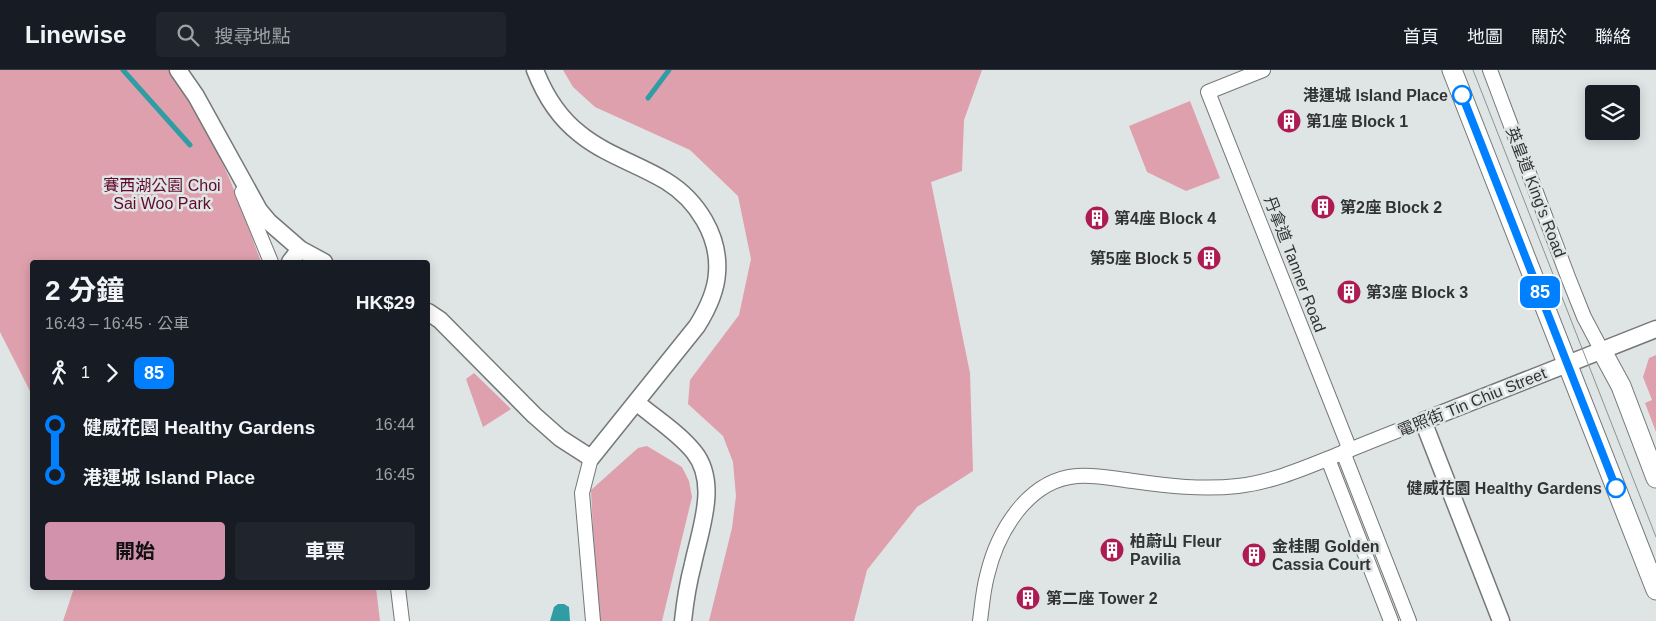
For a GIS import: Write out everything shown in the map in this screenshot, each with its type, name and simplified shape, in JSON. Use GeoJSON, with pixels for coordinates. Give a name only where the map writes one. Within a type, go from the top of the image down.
{"type":"FeatureCollection","features":[{"type":"Feature","properties":{"kind":"main road","name":"英皇道 King's Road"},"geometry":{"type":"LineString","coordinates":[[1452,70],[1656,590]]}},
{"type":"Feature","properties":{"kind":"main road","name":"英皇道 King's Road"},"geometry":{"type":"LineString","coordinates":[[1602,351],[1621,386],[1656,478]]}},
{"type":"Feature","properties":{"kind":"street"},"geometry":{"type":"LineString","coordinates":[[178,70],[196,96],[223,148],[259,210],[295,256],[314,260]]}},
{"type":"Feature","properties":{"kind":"street"},"geometry":{"type":"LineString","coordinates":[[535,70],[546,96],[560,116],[570,126],[595,145],[654,174],[681,192],[692,202],[709,228],[717,260],[717,273],[712,294],[698,326],[591,458],[582,493],[593,621]]}},
{"type":"Feature","properties":{"kind":"street","name":"丹拿道 Tanner Road"},"geometry":{"type":"LineString","coordinates":[[1263,70],[1208,92],[1409,621]]}},
{"type":"Feature","properties":{"kind":"street","name":"英皇道 King's Road"},"geometry":{"type":"LineString","coordinates":[[1490,70],[1584,318],[1602,351]]}},
{"type":"Feature","properties":{"kind":"street"},"geometry":{"type":"LineString","coordinates":[[223,148],[271,260]]}},
{"type":"Feature","properties":{"kind":"street"},"geometry":{"type":"LineString","coordinates":[[430,313],[440,320],[534,415],[560,438],[591,458]]}},
{"type":"Feature","properties":{"kind":"street","name":"電照街 Tin Chiu Street"},"geometry":{"type":"LineString","coordinates":[[980,621],[987,576],[996,548],[1010,522],[1025,500],[1057,480],[1075,476],[1094,476],[1174,486],[1218,488],[1262,482],[1328,459],[1656,329]]}},
{"type":"Feature","properties":{"kind":"street"},"geometry":{"type":"LineString","coordinates":[[636,402],[689,447],[698,459],[706,482],[704,512],[688,587],[683,621]]}},
{"type":"Feature","properties":{"kind":"street"},"geometry":{"type":"LineString","coordinates":[[1423,421],[1501,621]]}},
{"type":"Feature","properties":{"kind":"street"},"geometry":{"type":"LineString","coordinates":[[1328,459],[1391,621]]}},
{"type":"Feature","properties":{"kind":"street"},"geometry":{"type":"LineString","coordinates":[[398,590],[402,621]]}},
{"type":"Feature","properties":{"kind":"green space","name":"賽西湖公園 Choi Sai Woo Park"},"geometry":{"type":"Polygon","coordinates":[[[0,70],[170,70],[224,166],[260,260],[30,260],[30,391],[0,332],[0,70]]]}},
{"type":"Feature","properties":{"kind":"green space"},"geometry":{"type":"Polygon","coordinates":[[[563,70],[982,70],[964,120],[962,171],[931,182],[970,373],[973,471],[917,507],[867,570],[854,621],[709,621],[732,528],[736,496],[733,462],[723,436],[688,404],[690,380],[739,315],[751,259],[738,196],[690,150],[595,107],[573,87],[563,70]]]}},
{"type":"Feature","properties":{"kind":"green space"},"geometry":{"type":"Polygon","coordinates":[[[1190,101],[1220,178],[1186,191],[1147,172],[1129,126],[1190,101]]]}},
{"type":"Feature","properties":{"kind":"green space"},"geometry":{"type":"Polygon","coordinates":[[[1656,355],[1656,432],[1645,403],[1652,400],[1643,377],[1649,358],[1656,355]]]}},
{"type":"Feature","properties":{"kind":"green space"},"geometry":{"type":"Polygon","coordinates":[[[474,373],[511,409],[483,427],[466,379],[474,373]]]}},
{"type":"Feature","properties":{"kind":"green space"},"geometry":{"type":"Polygon","coordinates":[[[647,446],[682,467],[689,481],[692,497],[662,621],[600,621],[597,611],[591,490],[638,448],[647,446]]]}},
{"type":"Feature","properties":{"kind":"green space"},"geometry":{"type":"Polygon","coordinates":[[[73,590],[376,590],[380,621],[63,621],[73,590]]]}},
{"type":"Feature","properties":{"kind":"water"},"geometry":{"type":"Polygon","coordinates":[[[558,604],[564,604],[569,607],[570,621],[550,621],[554,607],[558,604]]]}},
{"type":"Feature","properties":{"kind":"waterway"},"geometry":{"type":"LineString","coordinates":[[123,70],[190,145]]}},
{"type":"Feature","properties":{"kind":"waterway"},"geometry":{"type":"LineString","coordinates":[[648,98],[669,70]]}},
{"type":"Feature","properties":{"kind":"tram line"},"geometry":{"type":"LineString","coordinates":[[1473,70],[1656,537]]}},
{"type":"Feature","properties":{"kind":"bus line","name":"85"},"geometry":{"type":"LineString","coordinates":[[1462,95],[1616,488]]}},
{"type":"Feature","properties":{"kind":"place","name":"港運城 Island Place"},"geometry":{"type":"Point","coordinates":[1462,95]}},
{"type":"Feature","properties":{"kind":"place","name":"第1座 Block 1"},"geometry":{"type":"Point","coordinates":[1289,121]}},
{"type":"Feature","properties":{"kind":"place","name":"第2座 Block 2"},"geometry":{"type":"Point","coordinates":[1323,207]}},
{"type":"Feature","properties":{"kind":"place","name":"第4座 Block 4"},"geometry":{"type":"Point","coordinates":[1097,218]}},
{"type":"Feature","properties":{"kind":"place","name":"第5座 Block 5"},"geometry":{"type":"Point","coordinates":[1209,258]}},
{"type":"Feature","properties":{"kind":"place","name":"第3座 Block 3"},"geometry":{"type":"Point","coordinates":[1349,292]}},
{"type":"Feature","properties":{"kind":"place","name":"健威花園 Healthy Gardens"},"geometry":{"type":"Point","coordinates":[1616,488]}},
{"type":"Feature","properties":{"kind":"place","name":"柏蔚山 Fleur Pavilia"},"geometry":{"type":"Point","coordinates":[1112,550]}},
{"type":"Feature","properties":{"kind":"place","name":"金桂閣 Golden Cassia Court"},"geometry":{"type":"Point","coordinates":[1254,555]}},
{"type":"Feature","properties":{"kind":"place","name":"第二座 Tower 2"},"geometry":{"type":"Point","coordinates":[1028,598]}}]}
